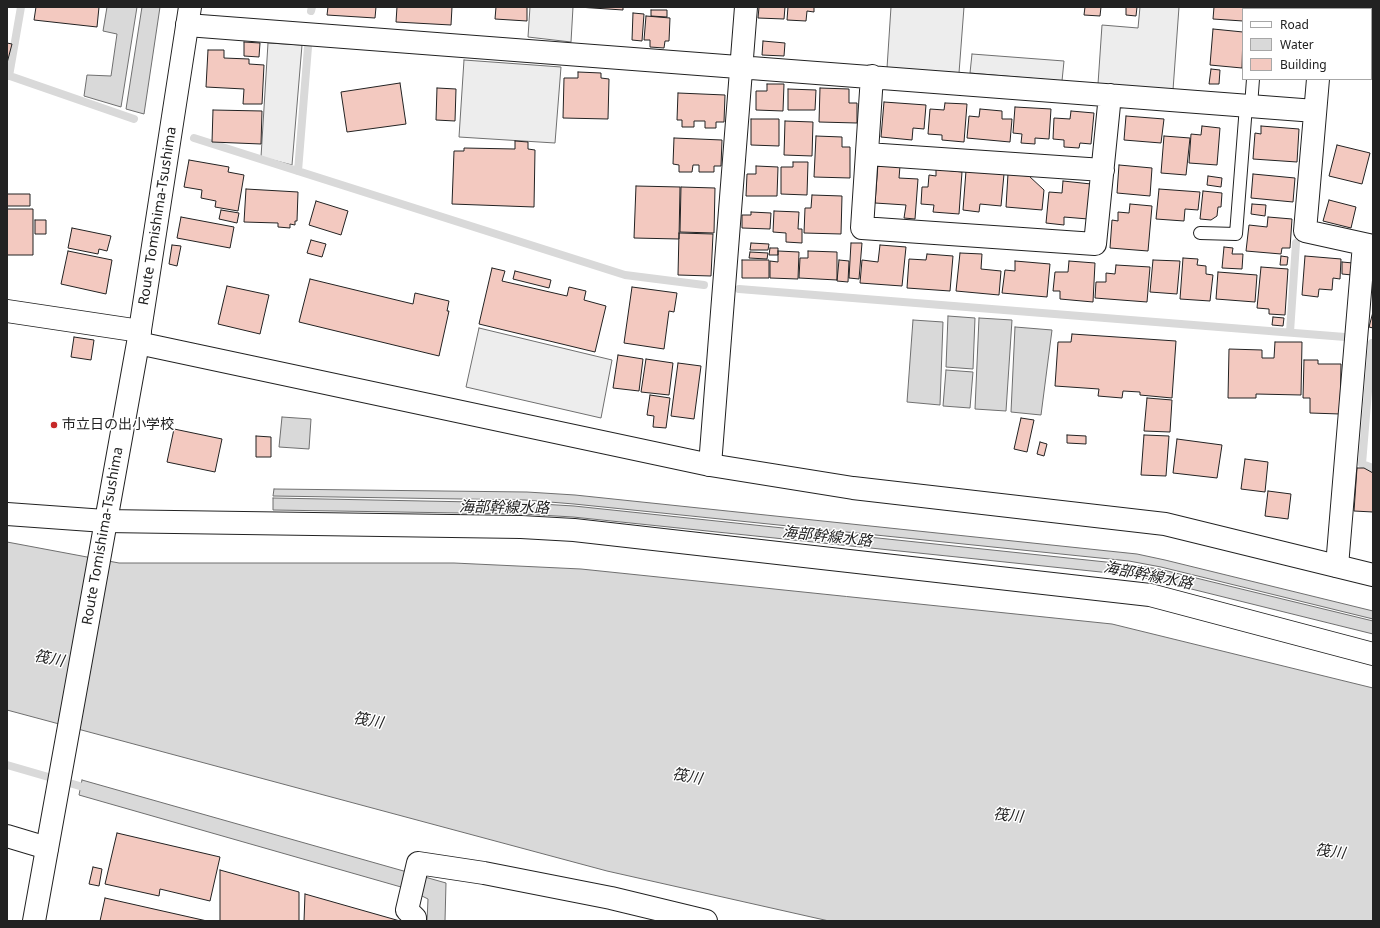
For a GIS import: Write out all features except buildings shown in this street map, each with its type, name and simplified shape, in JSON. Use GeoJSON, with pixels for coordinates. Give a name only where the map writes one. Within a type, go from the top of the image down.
{"type":"FeatureCollection","features":[{"type":"Feature","properties":{"kind":"street"},"geometry":{"type":"LineString","coordinates":[[710,465],[746,7]]}},
{"type":"Feature","properties":{"kind":"street"},"geometry":{"type":"LineString","coordinates":[[188,16],[742,66],[1315,111]]}},
{"type":"Feature","properties":{"kind":"street","name":"Route Tomishima-Tsushima"},"geometry":{"type":"LineString","coordinates":[[34,921],[139,337],[188,16]]}},
{"type":"Feature","properties":{"kind":"street"},"geometry":{"type":"LineString","coordinates":[[872,76],[862,228],[1095,244],[1110,95]]}},
{"type":"Feature","properties":{"kind":"street"},"geometry":{"type":"LineString","coordinates":[[1318,80],[1305,230],[1369,245],[1337,566]]}},
{"type":"Feature","properties":{"kind":"street"},"geometry":{"type":"LineString","coordinates":[[867,154],[1102,170]]}},
{"type":"Feature","properties":{"kind":"street"},"geometry":{"type":"LineString","coordinates":[[7,311],[139,337],[710,465],[853,488],[1165,524],[1373,575]]}},
{"type":"Feature","properties":{"kind":"street"},"geometry":{"type":"LineString","coordinates":[[7,514],[105,521],[574,530],[1150,595],[1373,654]]}},
{"type":"Feature","properties":{"kind":"street"},"geometry":{"type":"LineString","coordinates":[[7,836],[47,848]]}},
{"type":"Feature","properties":{"kind":"street"},"geometry":{"type":"LineString","coordinates":[[415,921],[415,918],[407,910],[418,863],[484,873],[611,898],[706,921]]}},
{"type":"Feature","properties":{"kind":"lane"},"geometry":{"type":"LineString","coordinates":[[1200,233],[1236,234],[1249,106],[1254,80]]}},
{"type":"Feature","properties":{"kind":"shaded area"},"geometry":{"type":"Polygon","coordinates":[[[530,7],[573,7],[571,42],[528,37],[530,7]]]}},
{"type":"Feature","properties":{"kind":"shaded area"},"geometry":{"type":"Polygon","coordinates":[[[891,7],[964,7],[959,73],[887,68],[891,7]]]}},
{"type":"Feature","properties":{"kind":"shaded area"},"geometry":{"type":"Polygon","coordinates":[[[1140,7],[1179,7],[1173,90],[1098,84],[1102,25],[1138,28],[1140,7]]]}},
{"type":"Feature","properties":{"kind":"shaded area"},"geometry":{"type":"Polygon","coordinates":[[[268,43],[302,45],[292,165],[261,157],[268,43]]]}},
{"type":"Feature","properties":{"kind":"shaded area"},"geometry":{"type":"Polygon","coordinates":[[[972,54],[1064,61],[1062,81],[970,73],[972,54]]]}},
{"type":"Feature","properties":{"kind":"shaded area"},"geometry":{"type":"Polygon","coordinates":[[[464,60],[561,67],[555,143],[459,137],[464,60]]]}},
{"type":"Feature","properties":{"kind":"shaded area"},"geometry":{"type":"Polygon","coordinates":[[[479,328],[612,360],[601,418],[466,387],[479,328]]]}},
{"type":"Feature","properties":{"kind":"water"},"geometry":{"type":"Polygon","coordinates":[[[107,7],[137,7],[121,107],[84,96],[87,75],[111,76],[117,34],[103,31],[107,7]]]}},
{"type":"Feature","properties":{"kind":"water"},"geometry":{"type":"Polygon","coordinates":[[[142,7],[160,7],[144,114],[126,109],[142,7]]]}},
{"type":"Feature","properties":{"kind":"water"},"geometry":{"type":"Polygon","coordinates":[[[948,316],[975,318],[973,369],[946,367],[948,316]]]}},
{"type":"Feature","properties":{"kind":"water"},"geometry":{"type":"Polygon","coordinates":[[[979,318],[1012,320],[1006,411],[975,409],[979,318]]]}},
{"type":"Feature","properties":{"kind":"water"},"geometry":{"type":"Polygon","coordinates":[[[913,320],[943,322],[940,405],[907,402],[913,320]]]}},
{"type":"Feature","properties":{"kind":"water"},"geometry":{"type":"Polygon","coordinates":[[[1015,327],[1052,330],[1041,415],[1011,412],[1015,327]]]}},
{"type":"Feature","properties":{"kind":"water"},"geometry":{"type":"Polygon","coordinates":[[[946,370],[973,372],[970,408],[943,406],[946,370]]]}},
{"type":"Feature","properties":{"kind":"water"},"geometry":{"type":"Polygon","coordinates":[[[282,417],[311,419],[309,449],[279,447],[282,417]]]}},
{"type":"Feature","properties":{"kind":"water"},"geometry":{"type":"Polygon","coordinates":[[[274,489],[527,492],[575,495],[1137,554],[1373,611],[1373,619],[1161,567],[1129,561],[574,504],[525,500],[273,496],[274,489]]]}},
{"type":"Feature","properties":{"kind":"water","name":"海部幹線水路"},"geometry":{"type":"Polygon","coordinates":[[[273,498],[524,503],[574,506],[1125,564],[1159,569],[1373,621],[1373,634],[1155,580],[1120,574],[573,517],[523,514],[273,510],[273,498]]]}},
{"type":"Feature","properties":{"kind":"water","name":"筏川"},"geometry":{"type":"Polygon","coordinates":[[[7,542],[119,563],[454,563],[581,569],[1112,624],[1373,688],[1373,921],[829,921],[607,871],[7,710],[7,542]]]}},
{"type":"Feature","properties":{"kind":"water"},"geometry":{"type":"Polygon","coordinates":[[[82,780],[446,883],[445,921],[427,921],[428,899],[408,889],[79,795],[82,780]]]}},
{"type":"Feature","properties":{"kind":"waterway"},"geometry":{"type":"LineString","coordinates":[[9,76],[21,7]]}},
{"type":"Feature","properties":{"kind":"waterway"},"geometry":{"type":"LineString","coordinates":[[311,11],[312,7]]}},
{"type":"Feature","properties":{"kind":"waterway"},"geometry":{"type":"LineString","coordinates":[[298,171],[308,47]]}},
{"type":"Feature","properties":{"kind":"waterway"},"geometry":{"type":"LineString","coordinates":[[7,75],[134,119]]}},
{"type":"Feature","properties":{"kind":"waterway"},"geometry":{"type":"LineString","coordinates":[[194,138],[625,275],[704,285]]}},
{"type":"Feature","properties":{"kind":"waterway"},"geometry":{"type":"LineString","coordinates":[[1290,332],[1296,243]]}},
{"type":"Feature","properties":{"kind":"waterway"},"geometry":{"type":"LineString","coordinates":[[739,289],[1345,337]]}},
{"type":"Feature","properties":{"kind":"waterway"},"geometry":{"type":"LineString","coordinates":[[1372,343],[1362,464],[1373,468]]}},
{"type":"Feature","properties":{"kind":"waterway"},"geometry":{"type":"LineString","coordinates":[[7,765],[90,789]]}},
{"type":"Feature","properties":{"kind":"place","name":"市立日の出小学校"},"geometry":{"type":"Point","coordinates":[54,425]}}]}
